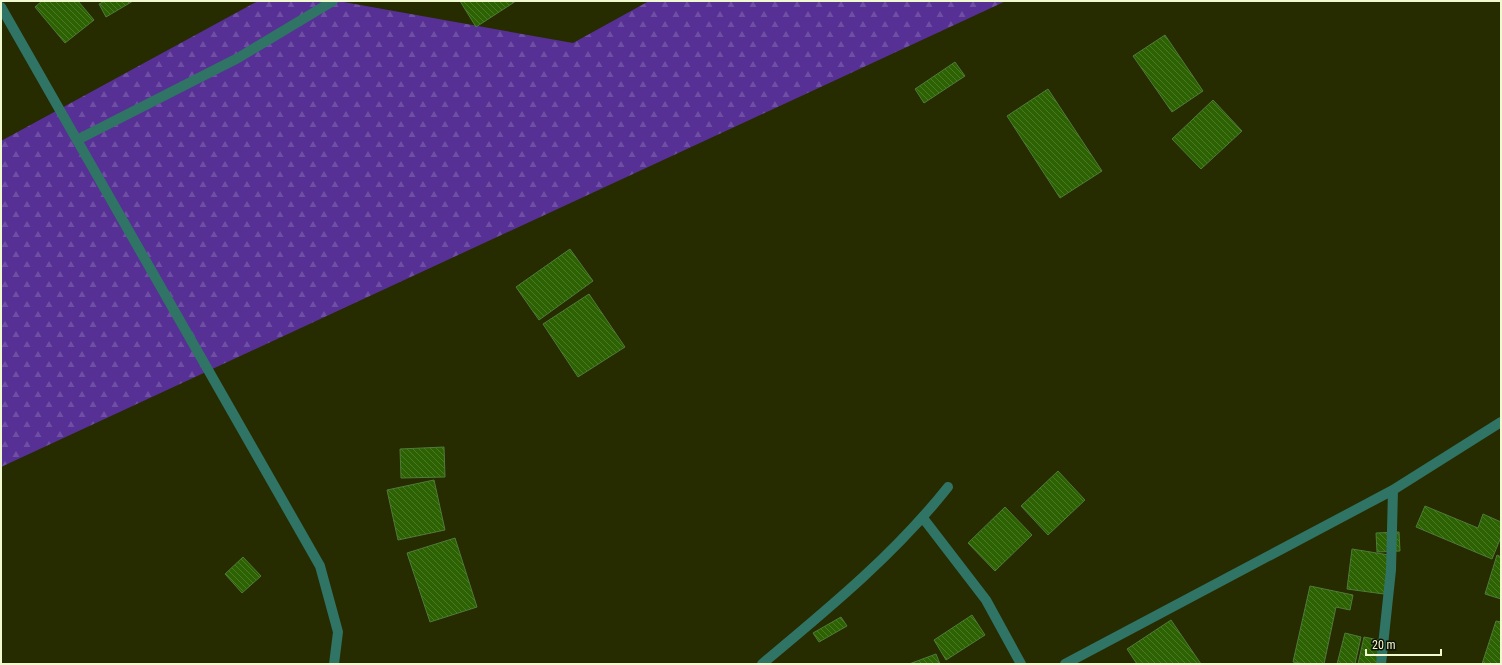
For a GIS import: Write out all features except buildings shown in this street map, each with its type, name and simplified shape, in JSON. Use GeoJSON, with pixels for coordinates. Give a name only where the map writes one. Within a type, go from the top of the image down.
{"type":"FeatureCollection","features":[{"type":"Feature","properties":{"kind":"street"},"geometry":{"type":"LineString","coordinates":[[77,140],[238,58],[333,1]]}},
{"type":"Feature","properties":{"kind":"street"},"geometry":{"type":"LineString","coordinates":[[1,8],[320,566],[338,632],[334,664]]}},
{"type":"Feature","properties":{"kind":"street"},"geometry":{"type":"LineString","coordinates":[[1073,662],[1393,490],[1501,422]]}},
{"type":"Feature","properties":{"kind":"street"},"geometry":{"type":"LineString","coordinates":[[762,664],[842,597],[923,518],[948,487]]}},
{"type":"Feature","properties":{"kind":"street"},"geometry":{"type":"LineString","coordinates":[[1382,664],[1392,570],[1393,490]]}},
{"type":"Feature","properties":{"kind":"street"},"geometry":{"type":"LineString","coordinates":[[923,518],[986,600],[1021,664]]}},
{"type":"Feature","properties":{"kind":"green space"},"geometry":{"type":"Polygon","coordinates":[[[258,1],[338,1],[573,43],[649,1],[1006,1],[1,467],[1,141],[258,1]]]}}]}
